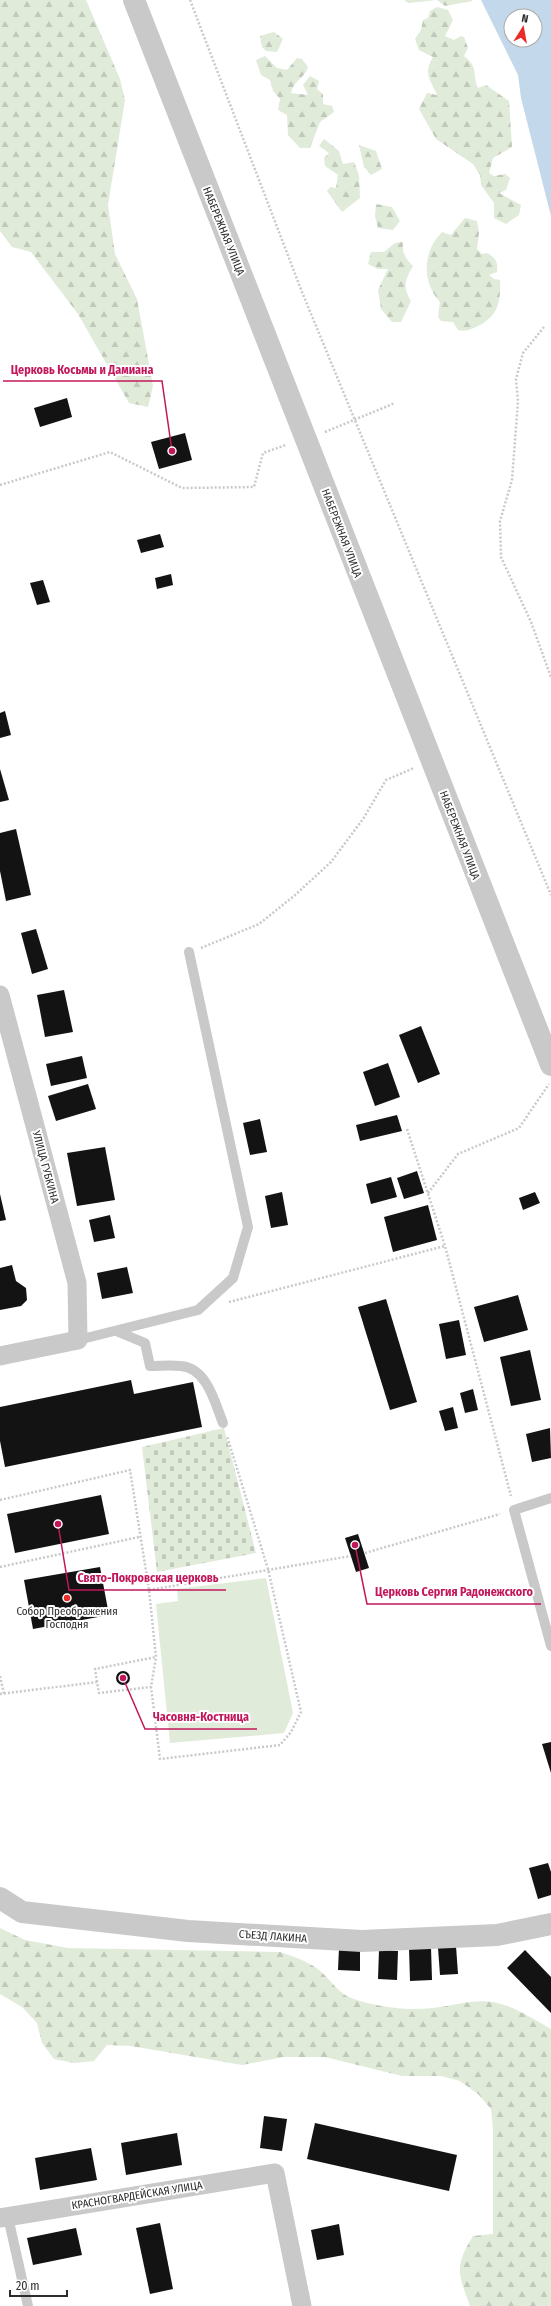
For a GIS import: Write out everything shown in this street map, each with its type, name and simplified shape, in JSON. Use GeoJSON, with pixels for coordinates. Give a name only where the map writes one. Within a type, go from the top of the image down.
{"type":"FeatureCollection","features":[{"type":"Feature","properties":{"kind":"street","name":"НАБЕРЕЖНАЯ УЛИЦА"},"geometry":{"type":"LineString","coordinates":[[134,0],[551,1065]]}},
{"type":"Feature","properties":{"kind":"street","name":"УЛИЦА ГУБКИНА"},"geometry":{"type":"LineString","coordinates":[[0,995],[3,1021],[78,1283],[78,1340]]}},
{"type":"Feature","properties":{"kind":"street"},"geometry":{"type":"LineString","coordinates":[[0,1356],[78,1340]]}},
{"type":"Feature","properties":{"kind":"street","name":"СЪЕЗД ЛАКИНА"},"geometry":{"type":"LineString","coordinates":[[0,1898],[22,1912],[188,1931],[362,1941],[496,1935],[551,1924]]}},
{"type":"Feature","properties":{"kind":"street","name":"КРАСНОГВАРДЕЙСКАЯ УЛИЦА"},"geometry":{"type":"LineString","coordinates":[[4,2218],[275,2173],[302,2306]]}},
{"type":"Feature","properties":{"kind":"lane"},"geometry":{"type":"LineString","coordinates":[[78,1340],[198,1310],[233,1278],[248,1227],[189,952]]}},
{"type":"Feature","properties":{"kind":"lane"},"geometry":{"type":"LineString","coordinates":[[116,1331],[145,1343],[150,1366],[183,1366],[198,1372],[210,1392],[223,1423]]}},
{"type":"Feature","properties":{"kind":"lane"},"geometry":{"type":"LineString","coordinates":[[551,1498],[514,1510],[551,1646]]}},
{"type":"Feature","properties":{"kind":"lane"},"geometry":{"type":"LineString","coordinates":[[4,2218],[28,2306]]}},
{"type":"Feature","properties":{"kind":"path"},"geometry":{"type":"LineString","coordinates":[[190,0],[302,292],[551,895]]}},
{"type":"Feature","properties":{"kind":"path"},"geometry":{"type":"LineString","coordinates":[[544,327],[523,353],[516,379],[518,401],[512,480],[500,521],[501,557],[531,622],[551,677]]}},
{"type":"Feature","properties":{"kind":"path"},"geometry":{"type":"LineString","coordinates":[[0,485],[110,452],[182,488],[254,487],[263,453],[355,421],[395,403]]}},
{"type":"Feature","properties":{"kind":"path"},"geometry":{"type":"LineString","coordinates":[[189,952],[259,924],[332,862],[363,819],[386,780],[432,761]]}},
{"type":"Feature","properties":{"kind":"path"},"geometry":{"type":"LineString","coordinates":[[428,1193],[458,1154],[519,1128],[551,1081]]}},
{"type":"Feature","properties":{"kind":"path"},"geometry":{"type":"LineString","coordinates":[[365,1553],[514,1510],[445,1246],[407,1129]]}},
{"type":"Feature","properties":{"kind":"path"},"geometry":{"type":"LineString","coordinates":[[198,1310],[445,1246]]}},
{"type":"Feature","properties":{"kind":"path"},"geometry":{"type":"LineString","coordinates":[[0,1500],[130,1470],[139,1537],[149,1590],[156,1657],[152,1688],[160,1759],[280,1745],[291,1732],[301,1712],[268,1569],[223,1423]]}},
{"type":"Feature","properties":{"kind":"path"},"geometry":{"type":"LineString","coordinates":[[0,1567],[139,1537]]}},
{"type":"Feature","properties":{"kind":"path"},"geometry":{"type":"LineString","coordinates":[[149,1590],[351,1556]]}},
{"type":"Feature","properties":{"kind":"path"},"geometry":{"type":"LineString","coordinates":[[152,1688],[99,1693],[95,1669],[156,1657]]}},
{"type":"Feature","properties":{"kind":"path"},"geometry":{"type":"LineString","coordinates":[[0,1676],[4,1694]]}},
{"type":"Feature","properties":{"kind":"path"},"geometry":{"type":"LineString","coordinates":[[0,1694],[97,1682]]}},
{"type":"Feature","properties":{"kind":"green space"},"geometry":{"type":"Polygon","coordinates":[[[0,0],[86,0],[120,79],[125,100],[108,205],[115,254],[137,299],[153,386],[148,407],[129,403],[78,314],[31,252],[12,247],[0,231],[0,0]]]}},
{"type":"Feature","properties":{"kind":"green space"},"geometry":{"type":"Polygon","coordinates":[[[404,0],[437,0],[408,3],[404,0]]]}},
{"type":"Feature","properties":{"kind":"green space"},"geometry":{"type":"Polygon","coordinates":[[[437,0],[472,0],[472,1],[445,6],[437,0]]]}},
{"type":"Feature","properties":{"kind":"green space"},"geometry":{"type":"Polygon","coordinates":[[[437,7],[448,10],[453,20],[445,36],[454,40],[461,36],[464,37],[468,48],[464,56],[472,64],[478,88],[486,85],[509,101],[512,147],[493,158],[489,173],[494,176],[505,174],[510,178],[506,190],[499,193],[521,205],[519,215],[506,224],[494,218],[494,203],[481,185],[480,175],[473,164],[436,139],[419,109],[427,93],[437,95],[428,72],[428,68],[433,57],[419,50],[415,39],[421,30],[423,20],[428,18],[430,11],[437,7]]]}},
{"type":"Feature","properties":{"kind":"green space"},"geometry":{"type":"Polygon","coordinates":[[[274,32],[283,39],[277,52],[266,51],[262,47],[260,36],[274,32]]]}},
{"type":"Feature","properties":{"kind":"green space"},"geometry":{"type":"Polygon","coordinates":[[[265,56],[277,68],[287,70],[297,58],[302,59],[308,67],[294,85],[291,93],[308,95],[303,85],[310,76],[319,81],[317,89],[323,94],[323,104],[332,106],[334,112],[320,122],[310,148],[300,148],[288,135],[287,115],[278,110],[280,99],[273,91],[270,80],[261,75],[256,60],[265,56]]]}},
{"type":"Feature","properties":{"kind":"green space"},"geometry":{"type":"Polygon","coordinates":[[[324,139],[339,151],[343,164],[354,162],[359,175],[360,198],[342,212],[327,191],[330,187],[336,188],[338,175],[325,166],[324,158],[329,153],[319,146],[324,139]]]}},
{"type":"Feature","properties":{"kind":"green space"},"geometry":{"type":"Polygon","coordinates":[[[359,145],[376,151],[382,169],[371,175],[364,167],[359,145]]]}},
{"type":"Feature","properties":{"kind":"green space"},"geometry":{"type":"Polygon","coordinates":[[[376,204],[392,207],[400,221],[393,230],[378,228],[375,216],[376,204]]]}},
{"type":"Feature","properties":{"kind":"green space"},"geometry":{"type":"Polygon","coordinates":[[[465,218],[477,221],[479,233],[477,249],[482,254],[487,253],[496,261],[497,272],[489,275],[494,279],[500,280],[500,295],[497,308],[489,319],[476,327],[463,331],[458,330],[453,322],[441,321],[438,317],[440,302],[430,285],[427,276],[427,266],[431,248],[442,232],[451,235],[465,218]]]}},
{"type":"Feature","properties":{"kind":"green space"},"geometry":{"type":"Polygon","coordinates":[[[403,242],[405,255],[413,266],[406,280],[406,292],[411,301],[401,322],[392,322],[381,309],[378,290],[388,269],[378,269],[368,264],[371,252],[384,252],[395,243],[403,242]]]}},
{"type":"Feature","properties":{"kind":"green space"},"geometry":{"type":"Polygon","coordinates":[[[224,1428],[256,1553],[157,1572],[142,1447],[224,1428]]]}},
{"type":"Feature","properties":{"kind":"green space"},"geometry":{"type":"Polygon","coordinates":[[[266,1578],[293,1713],[284,1733],[170,1743],[156,1604],[178,1601],[177,1589],[266,1578]]]}},
{"type":"Feature","properties":{"kind":"green space"},"geometry":{"type":"Polygon","coordinates":[[[0,1928],[25,1940],[68,1948],[280,1952],[310,1964],[323,1973],[342,1993],[361,2001],[391,2008],[412,2009],[432,2008],[478,2001],[493,2002],[516,2010],[551,2029],[551,2306],[470,2306],[463,2286],[460,2270],[463,2255],[473,2236],[493,2234],[493,2129],[491,2109],[478,2094],[460,2081],[441,2076],[402,2076],[325,2057],[284,2057],[242,2065],[131,2046],[107,2045],[94,2061],[74,2063],[54,2059],[42,2043],[37,2023],[22,2007],[0,1994],[0,1928]]]}},
{"type":"Feature","properties":{"kind":"water"},"geometry":{"type":"Polygon","coordinates":[[[481,0],[551,0],[551,216],[521,98],[518,75],[505,48],[543,48],[543,8],[503,8],[503,45],[481,0]]]}},
{"type":"Feature","properties":{"kind":"building"},"geometry":{"type":"Polygon","coordinates":[[[67,398],[72,417],[40,427],[34,408],[67,398]]]}},
{"type":"Feature","properties":{"kind":"building"},"geometry":{"type":"Polygon","coordinates":[[[185,433],[192,460],[159,469],[151,442],[185,433]]]}},
{"type":"Feature","properties":{"kind":"building"},"geometry":{"type":"Polygon","coordinates":[[[160,534],[164,547],[141,553],[137,540],[160,534]]]}},
{"type":"Feature","properties":{"kind":"building"},"geometry":{"type":"Polygon","coordinates":[[[171,574],[173,585],[157,589],[155,578],[171,574]]]}},
{"type":"Feature","properties":{"kind":"building"},"geometry":{"type":"Polygon","coordinates":[[[43,580],[50,602],[37,605],[30,583],[43,580]]]}},
{"type":"Feature","properties":{"kind":"building"},"geometry":{"type":"Polygon","coordinates":[[[5,711],[11,735],[0,738],[0,713],[5,711]]]}},
{"type":"Feature","properties":{"kind":"building"},"geometry":{"type":"Polygon","coordinates":[[[0,769],[9,800],[0,802],[0,769]]]}},
{"type":"Feature","properties":{"kind":"building"},"geometry":{"type":"Polygon","coordinates":[[[16,829],[31,895],[6,901],[0,871],[0,833],[16,829]]]}},
{"type":"Feature","properties":{"kind":"building"},"geometry":{"type":"Polygon","coordinates":[[[36,929],[48,969],[32,974],[21,933],[36,929]]]}},
{"type":"Feature","properties":{"kind":"building"},"geometry":{"type":"Polygon","coordinates":[[[64,990],[73,1032],[45,1037],[37,995],[64,990]]]}},
{"type":"Feature","properties":{"kind":"building"},"geometry":{"type":"Polygon","coordinates":[[[421,1026],[440,1074],[418,1083],[399,1035],[421,1026]]]}},
{"type":"Feature","properties":{"kind":"building"},"geometry":{"type":"Polygon","coordinates":[[[82,1056],[87,1078],[51,1086],[46,1064],[82,1056]]]}},
{"type":"Feature","properties":{"kind":"building"},"geometry":{"type":"Polygon","coordinates":[[[388,1063],[400,1097],[375,1106],[363,1072],[388,1063]]]}},
{"type":"Feature","properties":{"kind":"building"},"geometry":{"type":"Polygon","coordinates":[[[88,1084],[96,1109],[56,1121],[48,1096],[88,1084]]]}},
{"type":"Feature","properties":{"kind":"building"},"geometry":{"type":"Polygon","coordinates":[[[397,1115],[402,1131],[360,1141],[356,1125],[397,1115]]]}},
{"type":"Feature","properties":{"kind":"building"},"geometry":{"type":"Polygon","coordinates":[[[260,1119],[267,1152],[250,1155],[243,1123],[260,1119]]]}},
{"type":"Feature","properties":{"kind":"building"},"geometry":{"type":"Polygon","coordinates":[[[105,1147],[115,1200],[77,1206],[67,1153],[105,1147]]]}},
{"type":"Feature","properties":{"kind":"building"},"geometry":{"type":"Polygon","coordinates":[[[417,1171],[424,1193],[404,1199],[397,1178],[417,1171]]]}},
{"type":"Feature","properties":{"kind":"building"},"geometry":{"type":"Polygon","coordinates":[[[391,1177],[397,1197],[371,1204],[366,1184],[391,1177]]]}},
{"type":"Feature","properties":{"kind":"building"},"geometry":{"type":"Polygon","coordinates":[[[282,1192],[288,1225],[271,1228],[265,1196],[282,1192]]]}},
{"type":"Feature","properties":{"kind":"building"},"geometry":{"type":"Polygon","coordinates":[[[535,1192],[540,1203],[523,1210],[519,1198],[535,1192]]]}},
{"type":"Feature","properties":{"kind":"building"},"geometry":{"type":"Polygon","coordinates":[[[0,1194],[6,1220],[0,1221],[0,1194]]]}},
{"type":"Feature","properties":{"kind":"building"},"geometry":{"type":"Polygon","coordinates":[[[428,1205],[437,1240],[393,1252],[384,1217],[428,1205]]]}},
{"type":"Feature","properties":{"kind":"building"},"geometry":{"type":"Polygon","coordinates":[[[110,1215],[115,1238],[94,1242],[89,1220],[110,1215]]]}},
{"type":"Feature","properties":{"kind":"building"},"geometry":{"type":"Polygon","coordinates":[[[12,1265],[16,1281],[26,1288],[27,1300],[21,1306],[0,1310],[0,1268],[12,1265]]]}},
{"type":"Feature","properties":{"kind":"building"},"geometry":{"type":"Polygon","coordinates":[[[127,1267],[133,1293],[102,1299],[97,1273],[127,1267]]]}},
{"type":"Feature","properties":{"kind":"building"},"geometry":{"type":"Polygon","coordinates":[[[518,1295],[528,1330],[484,1342],[474,1307],[518,1295]]]}},
{"type":"Feature","properties":{"kind":"building"},"geometry":{"type":"Polygon","coordinates":[[[386,1299],[417,1402],[390,1410],[358,1307],[386,1299]]]}},
{"type":"Feature","properties":{"kind":"building"},"geometry":{"type":"Polygon","coordinates":[[[459,1320],[466,1355],[446,1359],[439,1324],[459,1320]]]}},
{"type":"Feature","properties":{"kind":"building"},"geometry":{"type":"Polygon","coordinates":[[[530,1350],[541,1400],[511,1406],[500,1357],[530,1350]]]}},
{"type":"Feature","properties":{"kind":"building"},"geometry":{"type":"Polygon","coordinates":[[[131,1380],[134,1394],[193,1382],[202,1427],[5,1467],[0,1441],[0,1407],[131,1380]]]}},
{"type":"Feature","properties":{"kind":"building"},"geometry":{"type":"Polygon","coordinates":[[[473,1389],[478,1410],[465,1413],[460,1393],[473,1389]]]}},
{"type":"Feature","properties":{"kind":"building"},"geometry":{"type":"Polygon","coordinates":[[[453,1407],[458,1428],[445,1431],[439,1411],[453,1407]]]}},
{"type":"Feature","properties":{"kind":"building"},"geometry":{"type":"Polygon","coordinates":[[[550,1428],[551,1458],[532,1462],[526,1434],[550,1428]]]}},
{"type":"Feature","properties":{"kind":"building"},"geometry":{"type":"Polygon","coordinates":[[[101,1495],[109,1534],[15,1553],[7,1514],[101,1495]]]}},
{"type":"Feature","properties":{"kind":"building"},"geometry":{"type":"Polygon","coordinates":[[[358,1534],[369,1568],[356,1572],[345,1538],[358,1534]]]}},
{"type":"Feature","properties":{"kind":"building","name":"Собор Преображения Господня"},"geometry":{"type":"Polygon","coordinates":[[[100,1567],[109,1615],[33,1629],[24,1580],[100,1567]]]}},
{"type":"Feature","properties":{"kind":"building"},"geometry":{"type":"Polygon","coordinates":[[[123,1671],[128,1673],[130,1678],[128,1683],[123,1685],[118,1683],[116,1678],[118,1673],[123,1671]]]}},
{"type":"Feature","properties":{"kind":"building"},"geometry":{"type":"Polygon","coordinates":[[[551,1742],[551,1773],[542,1744],[551,1742]]]}},
{"type":"Feature","properties":{"kind":"building"},"geometry":{"type":"Polygon","coordinates":[[[548,1863],[551,1872],[551,1895],[538,1899],[529,1868],[548,1863]]]}},
{"type":"Feature","properties":{"kind":"building"},"geometry":{"type":"Polygon","coordinates":[[[456,1946],[458,1974],[440,1975],[438,1948],[456,1946]]]}},
{"type":"Feature","properties":{"kind":"building"},"geometry":{"type":"Polygon","coordinates":[[[339,1948],[360,1949],[360,1971],[338,1970],[339,1948]]]}},
{"type":"Feature","properties":{"kind":"building"},"geometry":{"type":"Polygon","coordinates":[[[431,1948],[432,1980],[410,1981],[409,1949],[431,1948]]]}},
{"type":"Feature","properties":{"kind":"building"},"geometry":{"type":"Polygon","coordinates":[[[379,1950],[398,1951],[397,1980],[378,1979],[379,1950]]]}},
{"type":"Feature","properties":{"kind":"building"},"geometry":{"type":"Polygon","coordinates":[[[525,1950],[551,1977],[551,2013],[507,1968],[525,1950]]]}},
{"type":"Feature","properties":{"kind":"building"},"geometry":{"type":"Polygon","coordinates":[[[264,2116],[287,2119],[282,2151],[260,2148],[264,2116]]]}},
{"type":"Feature","properties":{"kind":"building"},"geometry":{"type":"Polygon","coordinates":[[[315,2123],[457,2155],[449,2191],[307,2159],[315,2123]]]}},
{"type":"Feature","properties":{"kind":"building"},"geometry":{"type":"Polygon","coordinates":[[[177,2133],[182,2165],[126,2175],[121,2143],[177,2133]]]}},
{"type":"Feature","properties":{"kind":"building"},"geometry":{"type":"Polygon","coordinates":[[[91,2148],[97,2180],[40,2190],[35,2158],[91,2148]]]}},
{"type":"Feature","properties":{"kind":"building"},"geometry":{"type":"Polygon","coordinates":[[[160,2223],[173,2289],[150,2294],[136,2228],[160,2223]]]}},
{"type":"Feature","properties":{"kind":"building"},"geometry":{"type":"Polygon","coordinates":[[[339,2224],[344,2255],[317,2260],[311,2230],[339,2224]]]}},
{"type":"Feature","properties":{"kind":"building"},"geometry":{"type":"Polygon","coordinates":[[[76,2228],[82,2255],[33,2265],[27,2238],[76,2228]]]}},
{"type":"Feature","properties":{"kind":"place","name":"Церковь Косьмы и Дамиана"},"geometry":{"type":"Point","coordinates":[172,451]}},
{"type":"Feature","properties":{"kind":"place","name":"Свято-Покровская церковь"},"geometry":{"type":"Point","coordinates":[58,1524]}},
{"type":"Feature","properties":{"kind":"place","name":"Церковь Сергия Радонежского"},"geometry":{"type":"Point","coordinates":[355,1545]}},
{"type":"Feature","properties":{"kind":"place","name":"Собор Преображения Господня"},"geometry":{"type":"Point","coordinates":[67,1598]}},
{"type":"Feature","properties":{"kind":"place","name":"Часовня-Костница"},"geometry":{"type":"Point","coordinates":[123,1678]}}]}
